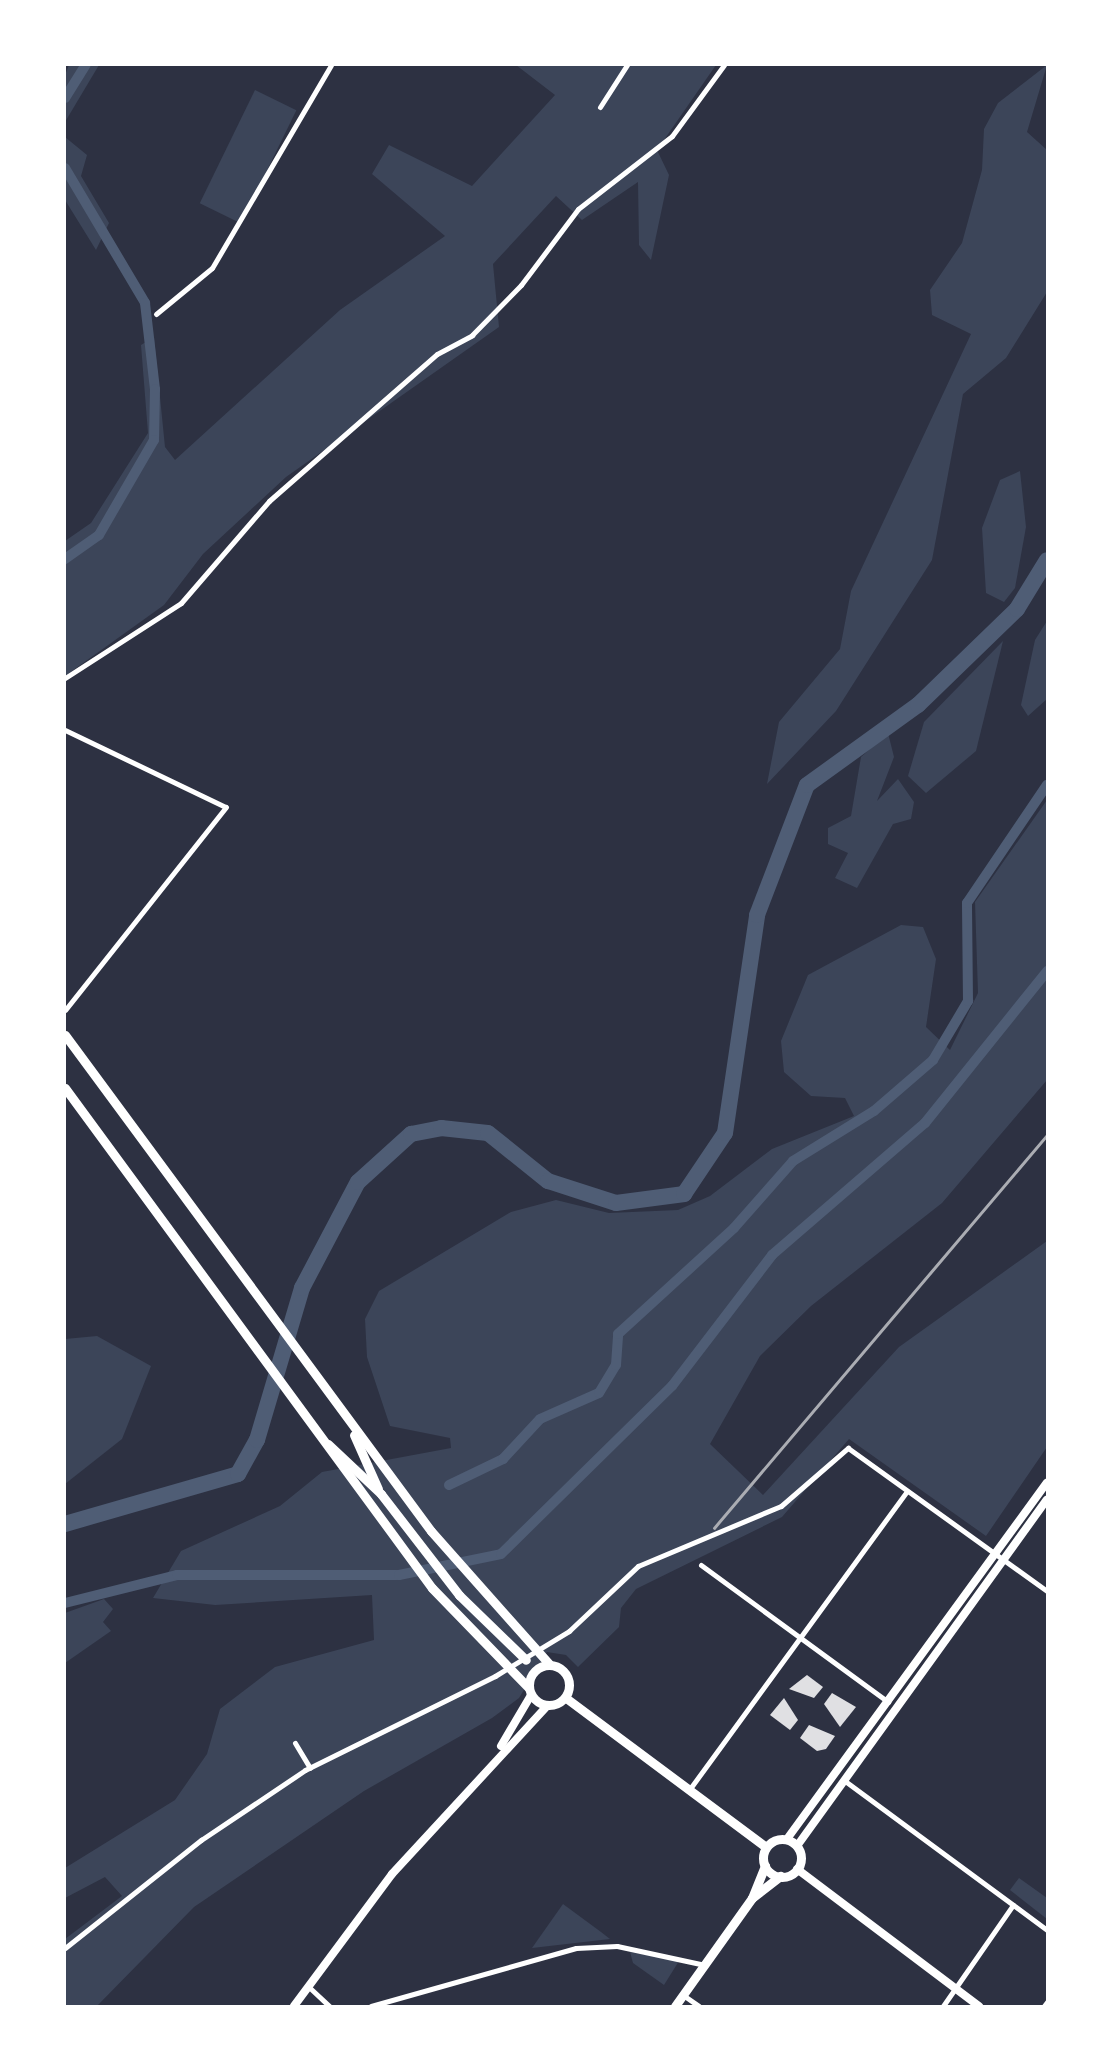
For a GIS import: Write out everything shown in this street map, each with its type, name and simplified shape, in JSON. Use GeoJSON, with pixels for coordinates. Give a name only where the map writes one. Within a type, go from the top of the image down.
{"type":"FeatureCollection","features":[{"type":"Feature","properties":{"kind":"main road"},"geometry":{"type":"LineString","coordinates":[[65,1035],[346,1419],[460,1567],[543,1654],[550,1665],[569,1679],[566,1698]]}},
{"type":"Feature","properties":{"kind":"main road"},"geometry":{"type":"LineString","coordinates":[[65,1088],[432,1588],[547,1706]]}},
{"type":"Feature","properties":{"kind":"main road"},"geometry":{"type":"LineString","coordinates":[[346,1419],[380,1494]]}},
{"type":"Feature","properties":{"kind":"main road"},"geometry":{"type":"LineString","coordinates":[[312,1428],[380,1494],[459,1595],[526,1660]]}},
{"type":"Feature","properties":{"kind":"main road"},"geometry":{"type":"LineString","coordinates":[[766,1847],[787,1839],[889,1703],[1047,1483]]}},
{"type":"Feature","properties":{"kind":"main road"},"geometry":{"type":"LineString","coordinates":[[797,1869],[797,1846],[1047,1500]]}},
{"type":"Feature","properties":{"kind":"main road"},"geometry":{"type":"LineString","coordinates":[[490,1762],[530,1691],[534,1671],[550,1665]]}},
{"type":"Feature","properties":{"kind":"main road"},"geometry":{"type":"LineString","coordinates":[[566,1698],[766,1847]]}},
{"type":"Feature","properties":{"kind":"main road"},"geometry":{"type":"LineString","coordinates":[[294,2006],[311,1989],[392,1874],[490,1762],[547,1706],[566,1698]]}},
{"type":"Feature","properties":{"kind":"main road"},"geometry":{"type":"LineString","coordinates":[[787,1839],[797,1846]]}},
{"type":"Feature","properties":{"kind":"main road"},"geometry":{"type":"LineString","coordinates":[[674,2006],[752,1898],[765,1865],[766,1847]]}},
{"type":"Feature","properties":{"kind":"main road"},"geometry":{"type":"LineString","coordinates":[[765,1865],[780,1876]]}},
{"type":"Feature","properties":{"kind":"main road"},"geometry":{"type":"LineString","coordinates":[[752,1898],[780,1876],[797,1869]]}},
{"type":"Feature","properties":{"kind":"main road"},"geometry":{"type":"LineString","coordinates":[[797,1869],[979,2006]]}},
{"type":"Feature","properties":{"kind":"street"},"geometry":{"type":"LineString","coordinates":[[156,314],[212,268],[331,65]]}},
{"type":"Feature","properties":{"kind":"street"},"geometry":{"type":"LineString","coordinates":[[600,107],[627,65]]}},
{"type":"Feature","properties":{"kind":"street"},"geometry":{"type":"LineString","coordinates":[[65,678],[181,603],[269,500],[437,354],[472,335],[521,285],[579,209],[672,136],[724,65]]}},
{"type":"Feature","properties":{"kind":"street"},"geometry":{"type":"LineString","coordinates":[[65,730],[226,807],[65,1010]]}},
{"type":"Feature","properties":{"kind":"street"},"geometry":{"type":"LineString","coordinates":[[65,1948],[201,1840],[310,1768],[495,1676],[569,1631],[639,1566],[781,1506],[848,1448],[1047,1591]]}},
{"type":"Feature","properties":{"kind":"street"},"geometry":{"type":"LineString","coordinates":[[688,1790],[906,1492]]}},
{"type":"Feature","properties":{"kind":"street"},"geometry":{"type":"LineString","coordinates":[[701,1565],[889,1703]]}},
{"type":"Feature","properties":{"kind":"street"},"geometry":{"type":"LineString","coordinates":[[295,1743],[310,1768]]}},
{"type":"Feature","properties":{"kind":"street"},"geometry":{"type":"LineString","coordinates":[[845,1781],[1047,1930]]}},
{"type":"Feature","properties":{"kind":"street"},"geometry":{"type":"LineString","coordinates":[[943,2006],[1013,1905]]}},
{"type":"Feature","properties":{"kind":"street"},"geometry":{"type":"LineString","coordinates":[[371,2006],[598,1945],[705,1965]]}},
{"type":"Feature","properties":{"kind":"street"},"geometry":{"type":"LineString","coordinates":[[311,1989],[329,2006]]}},
{"type":"Feature","properties":{"kind":"street"},"geometry":{"type":"LineString","coordinates":[[683,1994],[699,2006]]}},
{"type":"Feature","properties":{"kind":"street"},"geometry":{"type":"LineString","coordinates":[[1044,2006],[1047,2002]]}},
{"type":"Feature","properties":{"kind":"shaded area"},"geometry":{"type":"Polygon","coordinates":[[[69,65],[99,65],[65,122],[65,75],[69,65]]]}},
{"type":"Feature","properties":{"kind":"shaded area"},"geometry":{"type":"Polygon","coordinates":[[[516,65],[716,65],[657,150],[669,175],[651,260],[639,245],[638,182],[582,220],[556,196],[493,264],[499,327],[286,477],[203,554],[164,605],[65,676],[65,541],[91,523],[148,433],[141,345],[154,337],[165,447],[175,460],[340,310],[445,236],[372,174],[389,145],[472,186],[555,95],[516,65]]]}},
{"type":"Feature","properties":{"kind":"shaded area"},"geometry":{"type":"Polygon","coordinates":[[[1047,65],[1027,132],[1047,150],[1047,292],[1006,358],[963,394],[932,560],[836,711],[767,784],[779,722],[840,649],[851,591],[971,334],[932,315],[930,290],[962,243],[982,170],[984,129],[998,103],[1047,65]]]}},
{"type":"Feature","properties":{"kind":"shaded area"},"geometry":{"type":"Polygon","coordinates":[[[255,90],[296,110],[241,223],[200,203],[255,90]]]}},
{"type":"Feature","properties":{"kind":"shaded area"},"geometry":{"type":"Polygon","coordinates":[[[65,137],[87,155],[81,176],[109,223],[96,250],[65,200],[65,137]]]}},
{"type":"Feature","properties":{"kind":"shaded area"},"geometry":{"type":"Polygon","coordinates":[[[1020,471],[1026,527],[1015,588],[1004,602],[986,593],[982,528],[1000,480],[1020,471]]]}},
{"type":"Feature","properties":{"kind":"shaded area"},"geometry":{"type":"Polygon","coordinates":[[[1047,621],[1047,699],[1028,716],[1021,705],[1035,640],[1047,621]]]}},
{"type":"Feature","properties":{"kind":"shaded area"},"geometry":{"type":"Polygon","coordinates":[[[1003,641],[976,751],[926,793],[908,776],[924,722],[1003,641]]]}},
{"type":"Feature","properties":{"kind":"shaded area"},"geometry":{"type":"Polygon","coordinates":[[[888,733],[894,757],[877,801],[898,779],[914,802],[911,819],[893,824],[857,888],[835,878],[848,853],[828,844],[828,828],[851,816],[861,757],[888,733]]]}},
{"type":"Feature","properties":{"kind":"shaded area"},"geometry":{"type":"Polygon","coordinates":[[[1047,800],[1047,1080],[942,1203],[811,1306],[760,1356],[710,1444],[763,1495],[899,1347],[1047,1241],[1047,1447],[986,1536],[849,1439],[782,1517],[636,1589],[621,1608],[619,1627],[578,1667],[566,1655],[547,1652],[519,1698],[492,1718],[364,1791],[194,1907],[97,2006],[65,2006],[65,1939],[122,1896],[105,1877],[65,1898],[65,1868],[175,1800],[207,1754],[220,1709],[275,1667],[374,1640],[372,1595],[215,1605],[153,1598],[181,1551],[280,1506],[322,1472],[451,1448],[450,1438],[390,1426],[367,1357],[365,1319],[379,1291],[511,1212],[556,1200],[609,1213],[678,1210],[710,1196],[772,1149],[854,1116],[845,1098],[811,1096],[784,1072],[781,1041],[808,975],[901,925],[923,927],[936,959],[926,1027],[950,1050],[978,993],[975,902],[1047,800]]]}},
{"type":"Feature","properties":{"kind":"shaded area"},"geometry":{"type":"Polygon","coordinates":[[[97,1336],[151,1366],[122,1439],[65,1484],[65,1339],[97,1336]]]}},
{"type":"Feature","properties":{"kind":"shaded area"},"geometry":{"type":"Polygon","coordinates":[[[104,1599],[113,1609],[103,1622],[111,1631],[65,1663],[65,1613],[104,1599]]]}},
{"type":"Feature","properties":{"kind":"shaded area"},"geometry":{"type":"Polygon","coordinates":[[[1019,1878],[1047,1898],[1047,1919],[1010,1890],[1019,1878]]]}},
{"type":"Feature","properties":{"kind":"shaded area"},"geometry":{"type":"Polygon","coordinates":[[[563,1904],[601,1932],[610,1939],[532,1948],[563,1904]]]}},
{"type":"Feature","properties":{"kind":"shaded area"},"geometry":{"type":"Polygon","coordinates":[[[630,1952],[679,1961],[664,1985],[633,1963],[630,1952]]]}},
{"type":"Feature","properties":{"kind":"building"},"geometry":{"type":"Polygon","coordinates":[[[807,1675],[823,1687],[814,1698],[789,1689],[807,1675]]]}},
{"type":"Feature","properties":{"kind":"building"},"geometry":{"type":"Polygon","coordinates":[[[832,1693],[856,1707],[840,1727],[824,1704],[832,1693]]]}},
{"type":"Feature","properties":{"kind":"building"},"geometry":{"type":"Polygon","coordinates":[[[784,1698],[798,1720],[790,1730],[770,1715],[784,1698]]]}},
{"type":"Feature","properties":{"kind":"building"},"geometry":{"type":"Polygon","coordinates":[[[809,1725],[835,1736],[826,1749],[817,1751],[800,1738],[809,1725]]]}},
{"type":"Feature","properties":{"kind":"waterway"},"geometry":{"type":"LineString","coordinates":[[65,98],[86,65]]}},
{"type":"Feature","properties":{"kind":"waterway"},"geometry":{"type":"LineString","coordinates":[[65,168],[145,303],[155,389],[154,440],[99,535],[65,559]]}},
{"type":"Feature","properties":{"kind":"waterway"},"geometry":{"type":"LineString","coordinates":[[65,1524],[238,1474],[257,1440],[302,1288],[358,1182],[411,1134],[441,1128],[488,1133],[548,1181],[616,1203],[684,1194],[725,1133],[757,915],[807,785],[918,705],[1017,609],[1047,560]]}},
{"type":"Feature","properties":{"kind":"waterway"},"geometry":{"type":"LineString","coordinates":[[449,1485],[503,1459],[540,1419],[599,1393],[616,1365],[618,1334],[734,1228],[793,1161],[874,1111],[933,1060],[968,1001],[967,903],[1047,785]]}},
{"type":"Feature","properties":{"kind":"waterway"},"geometry":{"type":"LineString","coordinates":[[65,1603],[177,1575],[399,1575],[501,1554],[672,1386],[772,1255],[925,1123],[1047,971]]}},
{"type":"Feature","properties":{"kind":"railway"},"geometry":{"type":"LineString","coordinates":[[714,1528],[1047,1135]]}}]}
